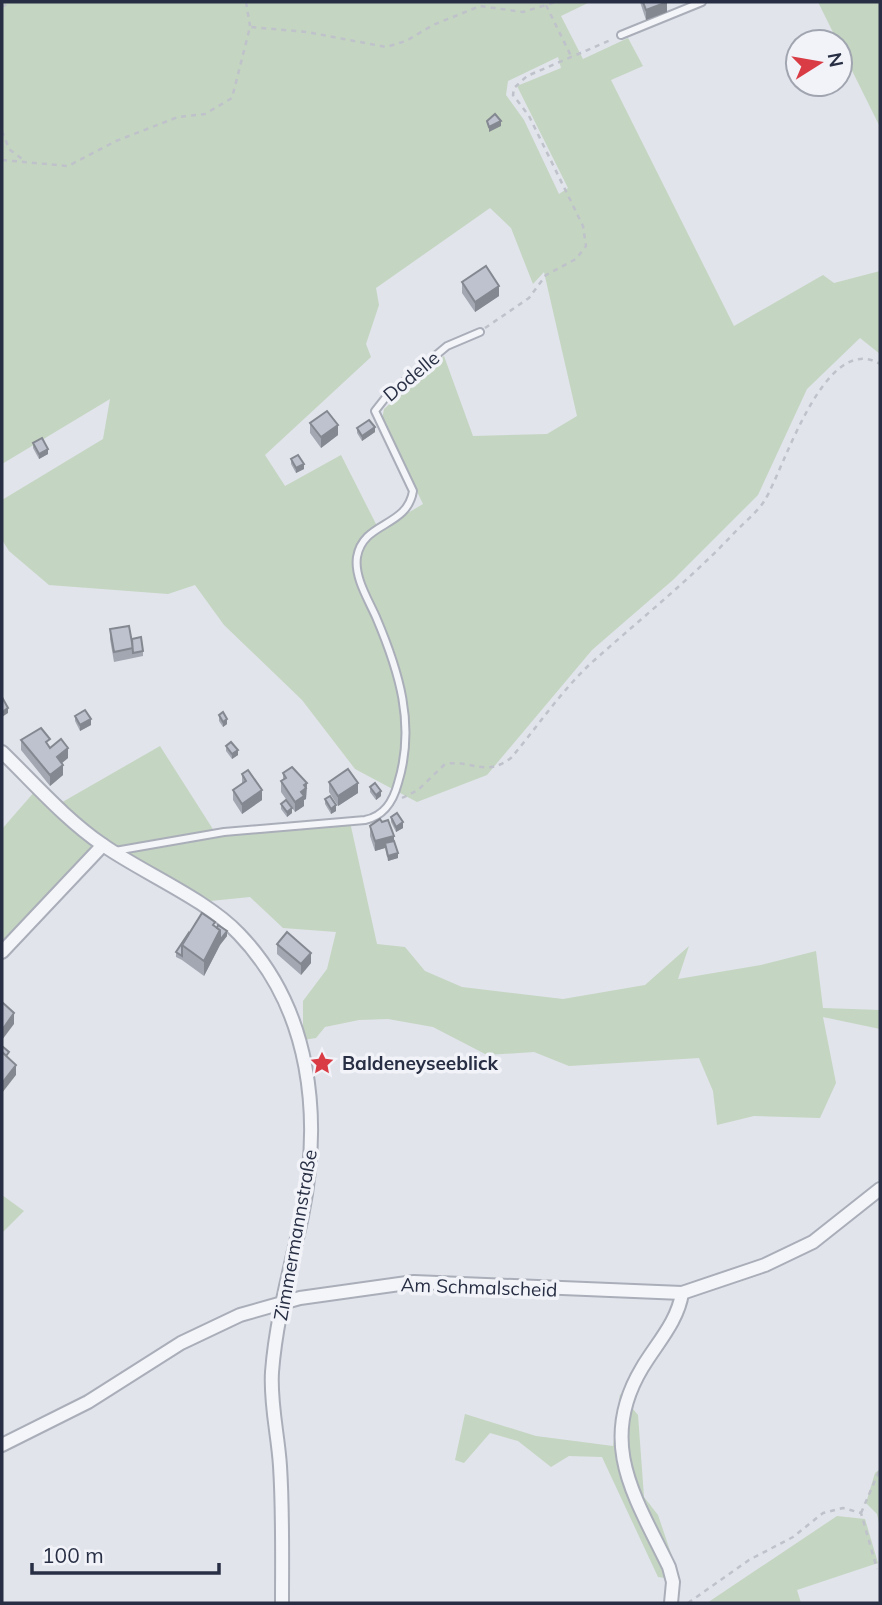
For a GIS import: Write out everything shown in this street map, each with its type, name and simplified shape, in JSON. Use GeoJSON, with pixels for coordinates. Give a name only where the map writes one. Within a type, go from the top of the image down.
{"type":"FeatureCollection","features":[{"type":"Feature","properties":{"kind":"street","name":"Zimmermannstraße"},"geometry":{"type":"LineString","coordinates":[[2,752],[109,848],[239,933],[283,995],[298,1029],[310,1086],[312,1136],[303,1213],[282,1303],[272,1371],[282,1502],[282,1603]]}},
{"type":"Feature","properties":{"kind":"street"},"geometry":{"type":"LineString","coordinates":[[2,952],[109,848]]}},
{"type":"Feature","properties":{"kind":"street","name":"Am Schmalscheid"},"geometry":{"type":"LineString","coordinates":[[2,1445],[88,1402],[215,1325],[282,1303],[414,1282],[682,1293],[765,1265],[813,1242],[880,1189]]}},
{"type":"Feature","properties":{"kind":"street"},"geometry":{"type":"LineString","coordinates":[[671,1603],[673,1582],[669,1567],[624,1466],[620,1430],[628,1394],[677,1313],[682,1293]]}},
{"type":"Feature","properties":{"kind":"lane"},"geometry":{"type":"LineString","coordinates":[[621,35],[702,2]]}},
{"type":"Feature","properties":{"kind":"lane","name":"Dodelle"},"geometry":{"type":"LineString","coordinates":[[389,805],[401,775],[407,734],[406,711],[388,645],[357,574],[357,557],[362,542],[373,531],[403,514],[411,506],[413,491],[374,411],[386,397],[447,346],[480,332]]}},
{"type":"Feature","properties":{"kind":"lane"},"geometry":{"type":"LineString","coordinates":[[109,848],[224,832],[365,820],[378,817],[389,805]]}},
{"type":"Feature","properties":{"kind":"path"},"geometry":{"type":"LineString","coordinates":[[2,6],[10,2]]}},
{"type":"Feature","properties":{"kind":"path"},"geometry":{"type":"LineString","coordinates":[[2,160],[22,159],[68,166],[141,131],[178,117],[205,114],[232,98],[250,27],[246,2]]}},
{"type":"Feature","properties":{"kind":"path"},"geometry":{"type":"LineString","coordinates":[[250,27],[307,32],[386,47],[406,41],[433,25],[480,6],[523,12],[556,2]]}},
{"type":"Feature","properties":{"kind":"path"},"geometry":{"type":"LineString","coordinates":[[545,5],[572,58]]}},
{"type":"Feature","properties":{"kind":"path"},"geometry":{"type":"LineString","coordinates":[[480,332],[529,298],[547,275],[576,258],[586,246],[583,226],[529,116],[513,95],[518,82],[621,35]]}},
{"type":"Feature","properties":{"kind":"path"},"geometry":{"type":"LineString","coordinates":[[2,131],[9,149],[22,159]]}},
{"type":"Feature","properties":{"kind":"path"},"geometry":{"type":"LineString","coordinates":[[389,805],[418,790],[445,764],[486,769],[499,767],[511,758],[595,659],[718,550],[764,502],[805,416],[820,390],[837,370],[853,359],[869,358],[880,364]]}},
{"type":"Feature","properties":{"kind":"path"},"geometry":{"type":"LineString","coordinates":[[877,1569],[861,1513],[880,1469]]}},
{"type":"Feature","properties":{"kind":"path"},"geometry":{"type":"LineString","coordinates":[[688,1603],[749,1560],[793,1537],[823,1513],[842,1508],[861,1513]]}},
{"type":"Feature","properties":{"kind":"green space"},"geometry":{"type":"Polygon","coordinates":[[[2,2],[590,2],[561,16],[583,59],[628,38],[643,66],[611,80],[734,326],[823,275],[834,283],[880,271],[880,354],[860,338],[807,389],[758,495],[674,579],[592,650],[487,775],[417,802],[355,769],[302,700],[224,625],[195,585],[168,594],[49,585],[9,551],[2,540],[2,500],[103,439],[110,399],[2,464],[2,2]],[[558,57],[508,81],[506,95],[524,120],[559,194],[568,188],[517,86],[561,68],[558,57]],[[490,208],[376,288],[379,305],[366,344],[371,357],[265,455],[285,486],[341,455],[379,530],[423,504],[382,420],[384,409],[444,356],[473,436],[547,434],[577,416],[544,272],[533,284],[511,228],[490,208]]]}},
{"type":"Feature","properties":{"kind":"green space"},"geometry":{"type":"Polygon","coordinates":[[[818,2],[880,2],[880,127],[854,75],[854,28],[831,28],[818,2]]]}},
{"type":"Feature","properties":{"kind":"green space"},"geometry":{"type":"Polygon","coordinates":[[[160,746],[216,834],[350,822],[377,944],[405,947],[425,971],[462,987],[563,999],[645,985],[689,946],[678,979],[761,965],[816,951],[823,1008],[880,1010],[880,1029],[823,1017],[836,1083],[820,1118],[754,1116],[717,1125],[713,1091],[699,1058],[569,1066],[534,1052],[487,1055],[433,1027],[388,1019],[359,1020],[325,1027],[316,1038],[303,1040],[303,1001],[327,969],[336,932],[283,928],[250,897],[210,901],[204,907],[126,856],[59,804],[160,746]]]}},
{"type":"Feature","properties":{"kind":"green space"},"geometry":{"type":"Polygon","coordinates":[[[36,790],[100,847],[2,951],[2,829],[36,790]]]}},
{"type":"Feature","properties":{"kind":"green space"},"geometry":{"type":"Polygon","coordinates":[[[2,1195],[24,1211],[2,1233],[2,1195]]]}},
{"type":"Feature","properties":{"kind":"green space"},"geometry":{"type":"Polygon","coordinates":[[[620,1394],[638,1415],[644,1497],[658,1515],[680,1580],[658,1577],[602,1457],[569,1456],[551,1467],[518,1441],[490,1433],[464,1463],[455,1460],[465,1414],[536,1436],[613,1446],[620,1394]]]}},
{"type":"Feature","properties":{"kind":"green space"},"geometry":{"type":"Polygon","coordinates":[[[880,1469],[880,1527],[877,1514],[866,1503],[875,1473],[880,1469]]]}},
{"type":"Feature","properties":{"kind":"green space"},"geometry":{"type":"Polygon","coordinates":[[[837,1516],[865,1519],[878,1563],[797,1590],[801,1603],[707,1603],[837,1516]]]}},
{"type":"Feature","properties":{"kind":"building"},"geometry":{"type":"Polygon","coordinates":[[[643,2],[667,2],[646,10],[643,2]]]}},
{"type":"Feature","properties":{"kind":"building"},"geometry":{"type":"Polygon","coordinates":[[[495,114],[501,121],[489,127],[487,121],[495,114]]]}},
{"type":"Feature","properties":{"kind":"building"},"geometry":{"type":"Polygon","coordinates":[[[486,266],[499,286],[475,302],[462,282],[486,266]]]}},
{"type":"Feature","properties":{"kind":"building"},"geometry":{"type":"Polygon","coordinates":[[[327,411],[338,425],[321,437],[310,423],[327,411]]]}},
{"type":"Feature","properties":{"kind":"building"},"geometry":{"type":"Polygon","coordinates":[[[369,420],[375,427],[362,436],[357,428],[369,420]]]}},
{"type":"Feature","properties":{"kind":"building"},"geometry":{"type":"Polygon","coordinates":[[[42,438],[48,449],[39,454],[33,443],[42,438]]]}},
{"type":"Feature","properties":{"kind":"building"},"geometry":{"type":"Polygon","coordinates":[[[298,455],[304,464],[296,468],[291,459],[298,455]]]}},
{"type":"Feature","properties":{"kind":"building"},"geometry":{"type":"Polygon","coordinates":[[[129,626],[133,648],[114,652],[110,629],[129,626]]]}},
{"type":"Feature","properties":{"kind":"building"},"geometry":{"type":"Polygon","coordinates":[[[141,637],[143,651],[133,653],[132,639],[141,637]]]}},
{"type":"Feature","properties":{"kind":"building"},"geometry":{"type":"Polygon","coordinates":[[[2,700],[8,708],[2,712],[2,700]]]}},
{"type":"Feature","properties":{"kind":"building"},"geometry":{"type":"Polygon","coordinates":[[[85,710],[91,719],[80,725],[75,716],[85,710]]]}},
{"type":"Feature","properties":{"kind":"building"},"geometry":{"type":"Polygon","coordinates":[[[223,712],[227,719],[223,722],[219,715],[223,712]]]}},
{"type":"Feature","properties":{"kind":"building"},"geometry":{"type":"Polygon","coordinates":[[[41,728],[50,739],[46,742],[50,748],[61,739],[68,748],[57,757],[63,765],[50,775],[21,740],[41,728]]]}},
{"type":"Feature","properties":{"kind":"building"},"geometry":{"type":"Polygon","coordinates":[[[231,742],[238,750],[232,754],[226,746],[231,742]]]}},
{"type":"Feature","properties":{"kind":"building"},"geometry":{"type":"Polygon","coordinates":[[[292,767],[307,783],[301,792],[304,796],[295,802],[281,781],[286,778],[283,773],[292,767]]]}},
{"type":"Feature","properties":{"kind":"building"},"geometry":{"type":"Polygon","coordinates":[[[348,769],[358,783],[338,796],[329,782],[348,769]]]}},
{"type":"Feature","properties":{"kind":"building"},"geometry":{"type":"Polygon","coordinates":[[[248,770],[262,790],[242,804],[233,790],[246,781],[242,774],[248,770]]]}},
{"type":"Feature","properties":{"kind":"building"},"geometry":{"type":"Polygon","coordinates":[[[375,783],[381,791],[376,795],[370,787],[375,783]]]}},
{"type":"Feature","properties":{"kind":"building"},"geometry":{"type":"Polygon","coordinates":[[[330,796],[336,805],[331,809],[325,799],[330,796]]]}},
{"type":"Feature","properties":{"kind":"building"},"geometry":{"type":"Polygon","coordinates":[[[286,800],[292,808],[287,812],[281,804],[286,800]]]}},
{"type":"Feature","properties":{"kind":"building"},"geometry":{"type":"Polygon","coordinates":[[[397,813],[403,822],[396,827],[391,817],[397,813]]]}},
{"type":"Feature","properties":{"kind":"building"},"geometry":{"type":"Polygon","coordinates":[[[380,819],[382,822],[388,820],[394,836],[375,841],[370,826],[380,819]]]}},
{"type":"Feature","properties":{"kind":"building"},"geometry":{"type":"Polygon","coordinates":[[[394,841],[398,853],[388,856],[385,843],[394,841]]]}},
{"type":"Feature","properties":{"kind":"building"},"geometry":{"type":"Polygon","coordinates":[[[202,913],[215,922],[213,925],[220,930],[204,961],[182,945],[202,913]]]}},
{"type":"Feature","properties":{"kind":"building"},"geometry":{"type":"Polygon","coordinates":[[[218,925],[227,931],[220,940],[220,930],[217,928],[218,925]]]}},
{"type":"Feature","properties":{"kind":"building"},"geometry":{"type":"Polygon","coordinates":[[[287,932],[311,953],[301,964],[277,944],[287,932]]]}},
{"type":"Feature","properties":{"kind":"building"},"geometry":{"type":"Polygon","coordinates":[[[188,934],[182,945],[182,956],[176,952],[188,934]]]}},
{"type":"Feature","properties":{"kind":"building"},"geometry":{"type":"Polygon","coordinates":[[[2,1002],[14,1013],[2,1030],[2,1002]]]}},
{"type":"Feature","properties":{"kind":"building"},"geometry":{"type":"Polygon","coordinates":[[[2,1046],[9,1052],[6,1056],[2,1054],[2,1046]]]}},
{"type":"Feature","properties":{"kind":"building"},"geometry":{"type":"Polygon","coordinates":[[[2,1054],[16,1065],[2,1083],[2,1054]]]}},
{"type":"Feature","properties":{"kind":"place","name":"Baldeneyseeblick"},"geometry":{"type":"Point","coordinates":[322,1063]}}]}
